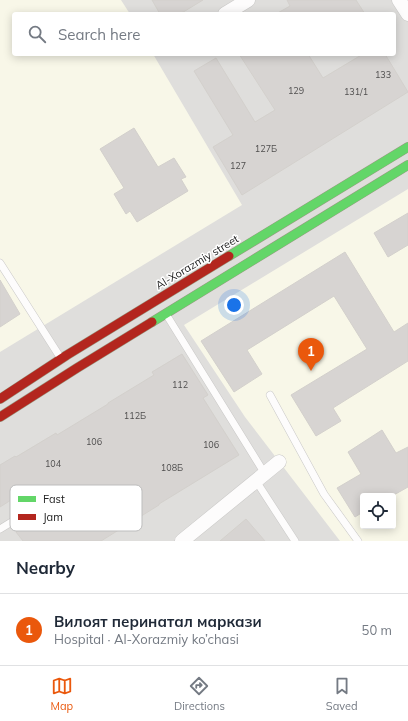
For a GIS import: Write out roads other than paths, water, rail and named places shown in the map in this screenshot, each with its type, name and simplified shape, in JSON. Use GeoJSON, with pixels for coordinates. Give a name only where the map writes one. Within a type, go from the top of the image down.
{"type":"FeatureCollection","features":[{"type":"Feature","properties":{"kind":"main road","name":"Al-Xorazmiy street"},"geometry":{"type":"LineString","coordinates":[[0,399],[61,359],[408,147]]}},
{"type":"Feature","properties":{"kind":"main road"},"geometry":{"type":"LineString","coordinates":[[0,417],[408,164]]}},
{"type":"Feature","properties":{"kind":"street"},"geometry":{"type":"LineString","coordinates":[[228,12],[248,0]]}},
{"type":"Feature","properties":{"kind":"street"},"geometry":{"type":"LineString","coordinates":[[399,0],[408,14]]}},
{"type":"Feature","properties":{"kind":"street"},"geometry":{"type":"LineString","coordinates":[[182,541],[279,462]]}},
{"type":"Feature","properties":{"kind":"lane"},"geometry":{"type":"LineString","coordinates":[[0,263],[61,359]]}},
{"type":"Feature","properties":{"kind":"lane"},"geometry":{"type":"LineString","coordinates":[[166,313],[295,541]]}},
{"type":"Feature","properties":{"kind":"lane"},"geometry":{"type":"LineString","coordinates":[[270,396],[324,494],[358,541]]}},
{"type":"Feature","properties":{"kind":"lane"},"geometry":{"type":"LineString","coordinates":[[0,529],[10,523]]}},
{"type":"Feature","properties":{"kind":"place","name":"Вилоят перинатал маркази"},"geometry":{"type":"Point","coordinates":[311,371]}}]}
